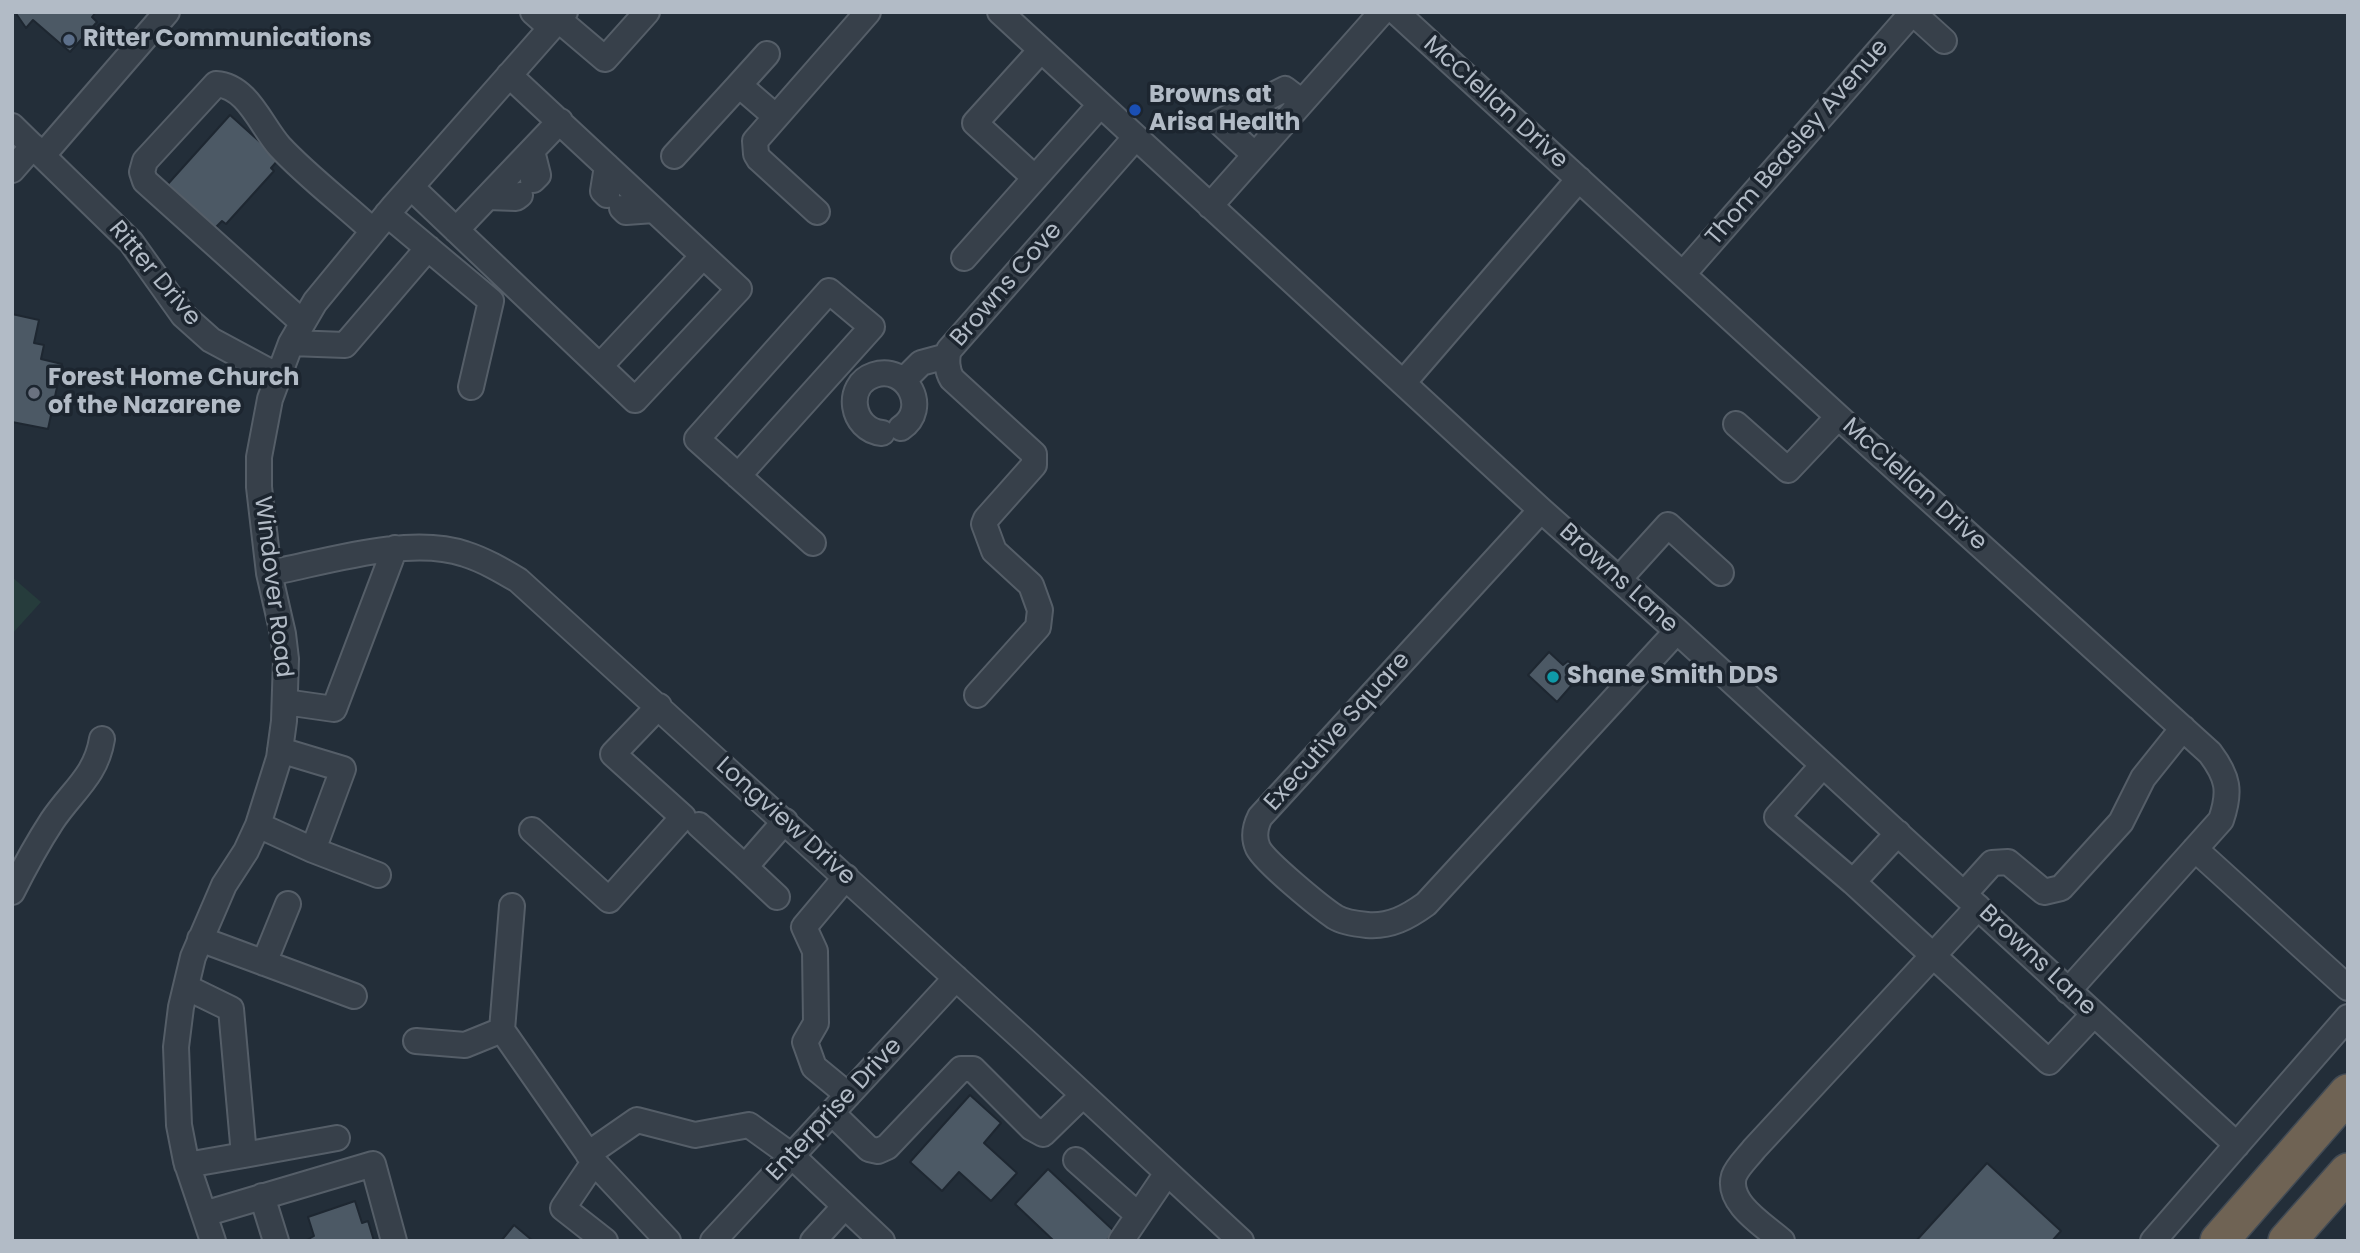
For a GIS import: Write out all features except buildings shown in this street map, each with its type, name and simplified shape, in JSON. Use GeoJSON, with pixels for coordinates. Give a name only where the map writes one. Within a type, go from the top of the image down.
{"type":"FeatureCollection","features":[{"type":"Feature","properties":{"kind":"highway"},"geometry":{"type":"LineString","coordinates":[[2219,1241],[2348,1093]]}},
{"type":"Feature","properties":{"kind":"highway"},"geometry":{"type":"LineString","coordinates":[[2287,1241],[2348,1172]]}},
{"type":"Feature","properties":{"kind":"street"},"geometry":{"type":"LineString","coordinates":[[12,170],[38,150],[167,12]]}},
{"type":"Feature","properties":{"kind":"street"},"geometry":{"type":"LineString","coordinates":[[552,18],[605,59],[647,12]]}},
{"type":"Feature","properties":{"kind":"street"},"geometry":{"type":"LineString","coordinates":[[817,212],[759,159],[755,141],[868,12]]}},
{"type":"Feature","properties":{"kind":"street","name":"Browns Lane"},"geometry":{"type":"LineString","coordinates":[[1000,12],[2237,1145]]}},
{"type":"Feature","properties":{"kind":"street"},"geometry":{"type":"LineString","coordinates":[[1210,206],[1381,12]]}},
{"type":"Feature","properties":{"kind":"street","name":"McClellan Drive"},"geometry":{"type":"LineString","coordinates":[[1396,12],[1838,417],[2183,728],[2222,768],[2227,802],[2221,820],[2068,991]]}},
{"type":"Feature","properties":{"kind":"street"},"geometry":{"type":"LineString","coordinates":[[1912,12],[1944,41]]}},
{"type":"Feature","properties":{"kind":"street","name":"Thom Beasley Avenue"},"geometry":{"type":"LineString","coordinates":[[1683,274],[1912,12]]}},
{"type":"Feature","properties":{"kind":"street","name":"Windover Road"},"geometry":{"type":"LineString","coordinates":[[213,1241],[187,1165],[179,1125],[176,1047],[186,988],[200,939],[224,885],[246,851],[258,825],[280,750],[286,659],[262,521],[259,457],[270,399],[296,333],[315,302],[380,222],[509,75],[552,18]]}},
{"type":"Feature","properties":{"kind":"street"},"geometry":{"type":"LineString","coordinates":[[1035,178],[975,123],[1041,50]]}},
{"type":"Feature","properties":{"kind":"street"},"geometry":{"type":"LineString","coordinates":[[674,156],[767,54]]}},
{"type":"Feature","properties":{"kind":"street"},"geometry":{"type":"LineString","coordinates":[[411,187],[635,400],[739,289],[509,75]]}},
{"type":"Feature","properties":{"kind":"street"},"geometry":{"type":"LineString","coordinates":[[428,248],[345,345],[296,333],[145,181],[142,172],[145,161],[216,84],[228,85],[250,105],[280,146],[380,222],[428,248],[491,301],[471,387]]}},
{"type":"Feature","properties":{"kind":"street"},"geometry":{"type":"LineString","coordinates":[[739,85],[775,117]]}},
{"type":"Feature","properties":{"kind":"street"},"geometry":{"type":"LineString","coordinates":[[1255,155],[1219,122],[1285,89],[1302,102]]}},
{"type":"Feature","properties":{"kind":"street"},"geometry":{"type":"LineString","coordinates":[[964,258],[1100,105]]}},
{"type":"Feature","properties":{"kind":"street"},"geometry":{"type":"LineString","coordinates":[[456,230],[560,121]]}},
{"type":"Feature","properties":{"kind":"street","name":"Ritter Drive"},"geometry":{"type":"LineString","coordinates":[[12,126],[131,242],[183,315],[211,340],[278,376]]}},
{"type":"Feature","properties":{"kind":"street","name":"Browns Cove"},"geometry":{"type":"LineString","coordinates":[[977,695],[1038,626],[1041,610],[1031,585],[995,551],[984,524],[1036,460],[1034,454],[952,379],[947,356],[958,340],[1135,138]]}},
{"type":"Feature","properties":{"kind":"street"},"geometry":{"type":"LineString","coordinates":[[488,197],[516,198],[526,188],[538,175],[532,151]]}},
{"type":"Feature","properties":{"kind":"street"},"geometry":{"type":"LineString","coordinates":[[607,166],[603,191],[626,212],[654,210]]}},
{"type":"Feature","properties":{"kind":"street"},"geometry":{"type":"LineString","coordinates":[[1403,383],[1579,179]]}},
{"type":"Feature","properties":{"kind":"street"},"geometry":{"type":"LineString","coordinates":[[600,366],[703,256]]}},
{"type":"Feature","properties":{"kind":"street"},"geometry":{"type":"LineString","coordinates":[[738,476],[872,327],[829,291],[697,439],[738,476],[813,543]]}},
{"type":"Feature","properties":{"kind":"street"},"geometry":{"type":"LineString","coordinates":[[904,380],[921,363],[947,356]]}},
{"type":"Feature","properties":{"kind":"street"},"geometry":{"type":"LineString","coordinates":[[845,357],[867,378]]}},
{"type":"Feature","properties":{"kind":"street"},"geometry":{"type":"LineString","coordinates":[[886,373],[904,380],[910,387],[914,407],[911,417],[891,430],[867,428],[855,412],[856,393],[867,378],[886,373]]}},
{"type":"Feature","properties":{"kind":"street"},"geometry":{"type":"LineString","coordinates":[[1736,424],[1788,470],[1838,417]]}},
{"type":"Feature","properties":{"kind":"street","name":"Executive Square"},"geometry":{"type":"LineString","coordinates":[[1541,510],[1260,817],[1255,834],[1257,846],[1292,882],[1321,907],[1342,920],[1371,925],[1406,918],[1426,904],[1677,631]]}},
{"type":"Feature","properties":{"kind":"street"},"geometry":{"type":"LineString","coordinates":[[1619,579],[1668,525],[1721,573]]}},
{"type":"Feature","properties":{"kind":"street"},"geometry":{"type":"LineString","coordinates":[[285,702],[334,709],[395,548]]}},
{"type":"Feature","properties":{"kind":"street","name":"Longview Drive"},"geometry":{"type":"LineString","coordinates":[[269,573],[395,548],[441,548],[503,569],[659,706],[1241,1241]]}},
{"type":"Feature","properties":{"kind":"street"},"geometry":{"type":"LineString","coordinates":[[532,830],[609,900],[683,817],[613,754],[659,706]]}},
{"type":"Feature","properties":{"kind":"street"},"geometry":{"type":"LineString","coordinates":[[1782,1241],[1737,1201],[1732,1188],[1735,1173],[1932,955],[1971,901],[1992,863],[2007,862],[2044,892],[2061,888],[2121,822],[2143,778],[2183,728]]}},
{"type":"Feature","properties":{"kind":"street"},"geometry":{"type":"LineString","coordinates":[[12,892],[54,819],[94,767],[102,739]]}},
{"type":"Feature","properties":{"kind":"street"},"geometry":{"type":"LineString","coordinates":[[280,750],[343,769],[313,849]]}},
{"type":"Feature","properties":{"kind":"street"},"geometry":{"type":"LineString","coordinates":[[1823,765],[1777,817],[1853,882],[2049,1062],[2094,1014]]}},
{"type":"Feature","properties":{"kind":"street"},"geometry":{"type":"LineString","coordinates":[[745,867],[785,821]]}},
{"type":"Feature","properties":{"kind":"street"},"geometry":{"type":"LineString","coordinates":[[258,825],[378,875]]}},
{"type":"Feature","properties":{"kind":"street"},"geometry":{"type":"LineString","coordinates":[[699,825],[777,897]]}},
{"type":"Feature","properties":{"kind":"street"},"geometry":{"type":"LineString","coordinates":[[1853,882],[1898,833]]}},
{"type":"Feature","properties":{"kind":"street"},"geometry":{"type":"LineString","coordinates":[[2195,849],[2348,988]]}},
{"type":"Feature","properties":{"kind":"street"},"geometry":{"type":"LineString","coordinates":[[846,877],[804,927],[815,951],[816,1023],[805,1042],[814,1068],[869,1149],[878,1152],[887,1147],[961,1069],[973,1069],[1032,1128],[1042,1134],[1083,1095]]}},
{"type":"Feature","properties":{"kind":"street"},"geometry":{"type":"LineString","coordinates":[[264,963],[288,904]]}},
{"type":"Feature","properties":{"kind":"street"},"geometry":{"type":"LineString","coordinates":[[512,906],[502,1030],[591,1158],[668,1241]]}},
{"type":"Feature","properties":{"kind":"street"},"geometry":{"type":"LineString","coordinates":[[200,939],[354,996]]}},
{"type":"Feature","properties":{"kind":"street","name":"Enterprise Drive"},"geometry":{"type":"LineString","coordinates":[[713,1241],[956,978]]}},
{"type":"Feature","properties":{"kind":"street"},"geometry":{"type":"LineString","coordinates":[[186,988],[231,1009],[244,1155]]}},
{"type":"Feature","properties":{"kind":"street"},"geometry":{"type":"LineString","coordinates":[[2153,1241],[2348,1017]]}},
{"type":"Feature","properties":{"kind":"street"},"geometry":{"type":"LineString","coordinates":[[416,1041],[465,1045],[502,1030]]}},
{"type":"Feature","properties":{"kind":"street"},"geometry":{"type":"LineString","coordinates":[[605,1241],[563,1208],[591,1158],[637,1120],[695,1135],[749,1125],[792,1156],[882,1241]]}},
{"type":"Feature","properties":{"kind":"street"},"geometry":{"type":"LineString","coordinates":[[187,1165],[337,1138]]}},
{"type":"Feature","properties":{"kind":"street"},"geometry":{"type":"LineString","coordinates":[[1076,1160],[1138,1215]]}},
{"type":"Feature","properties":{"kind":"street"},"geometry":{"type":"LineString","coordinates":[[204,1214],[373,1164],[394,1241]]}},
{"type":"Feature","properties":{"kind":"street"},"geometry":{"type":"LineString","coordinates":[[1121,1241],[1167,1173]]}},
{"type":"Feature","properties":{"kind":"street"},"geometry":{"type":"LineString","coordinates":[[261,1196],[276,1241]]}},
{"type":"Feature","properties":{"kind":"street"},"geometry":{"type":"LineString","coordinates":[[813,1241],[845,1206]]}},
{"type":"Feature","properties":{"kind":"green space"},"geometry":{"type":"Polygon","coordinates":[[[12,577],[41,602],[12,634],[12,577]]]}},
{"type":"Feature","properties":{"kind":"place","name":"Ritter Communications"},"geometry":{"type":"Point","coordinates":[69,40]}},
{"type":"Feature","properties":{"kind":"place","name":"Browns at Arisa Health"},"geometry":{"type":"Point","coordinates":[1135,110]}},
{"type":"Feature","properties":{"kind":"place","name":"Forest Home Church of the Nazarene"},"geometry":{"type":"Point","coordinates":[34,393]}},
{"type":"Feature","properties":{"kind":"place","name":"Shane Smith DDS"},"geometry":{"type":"Point","coordinates":[1553,677]}}]}
